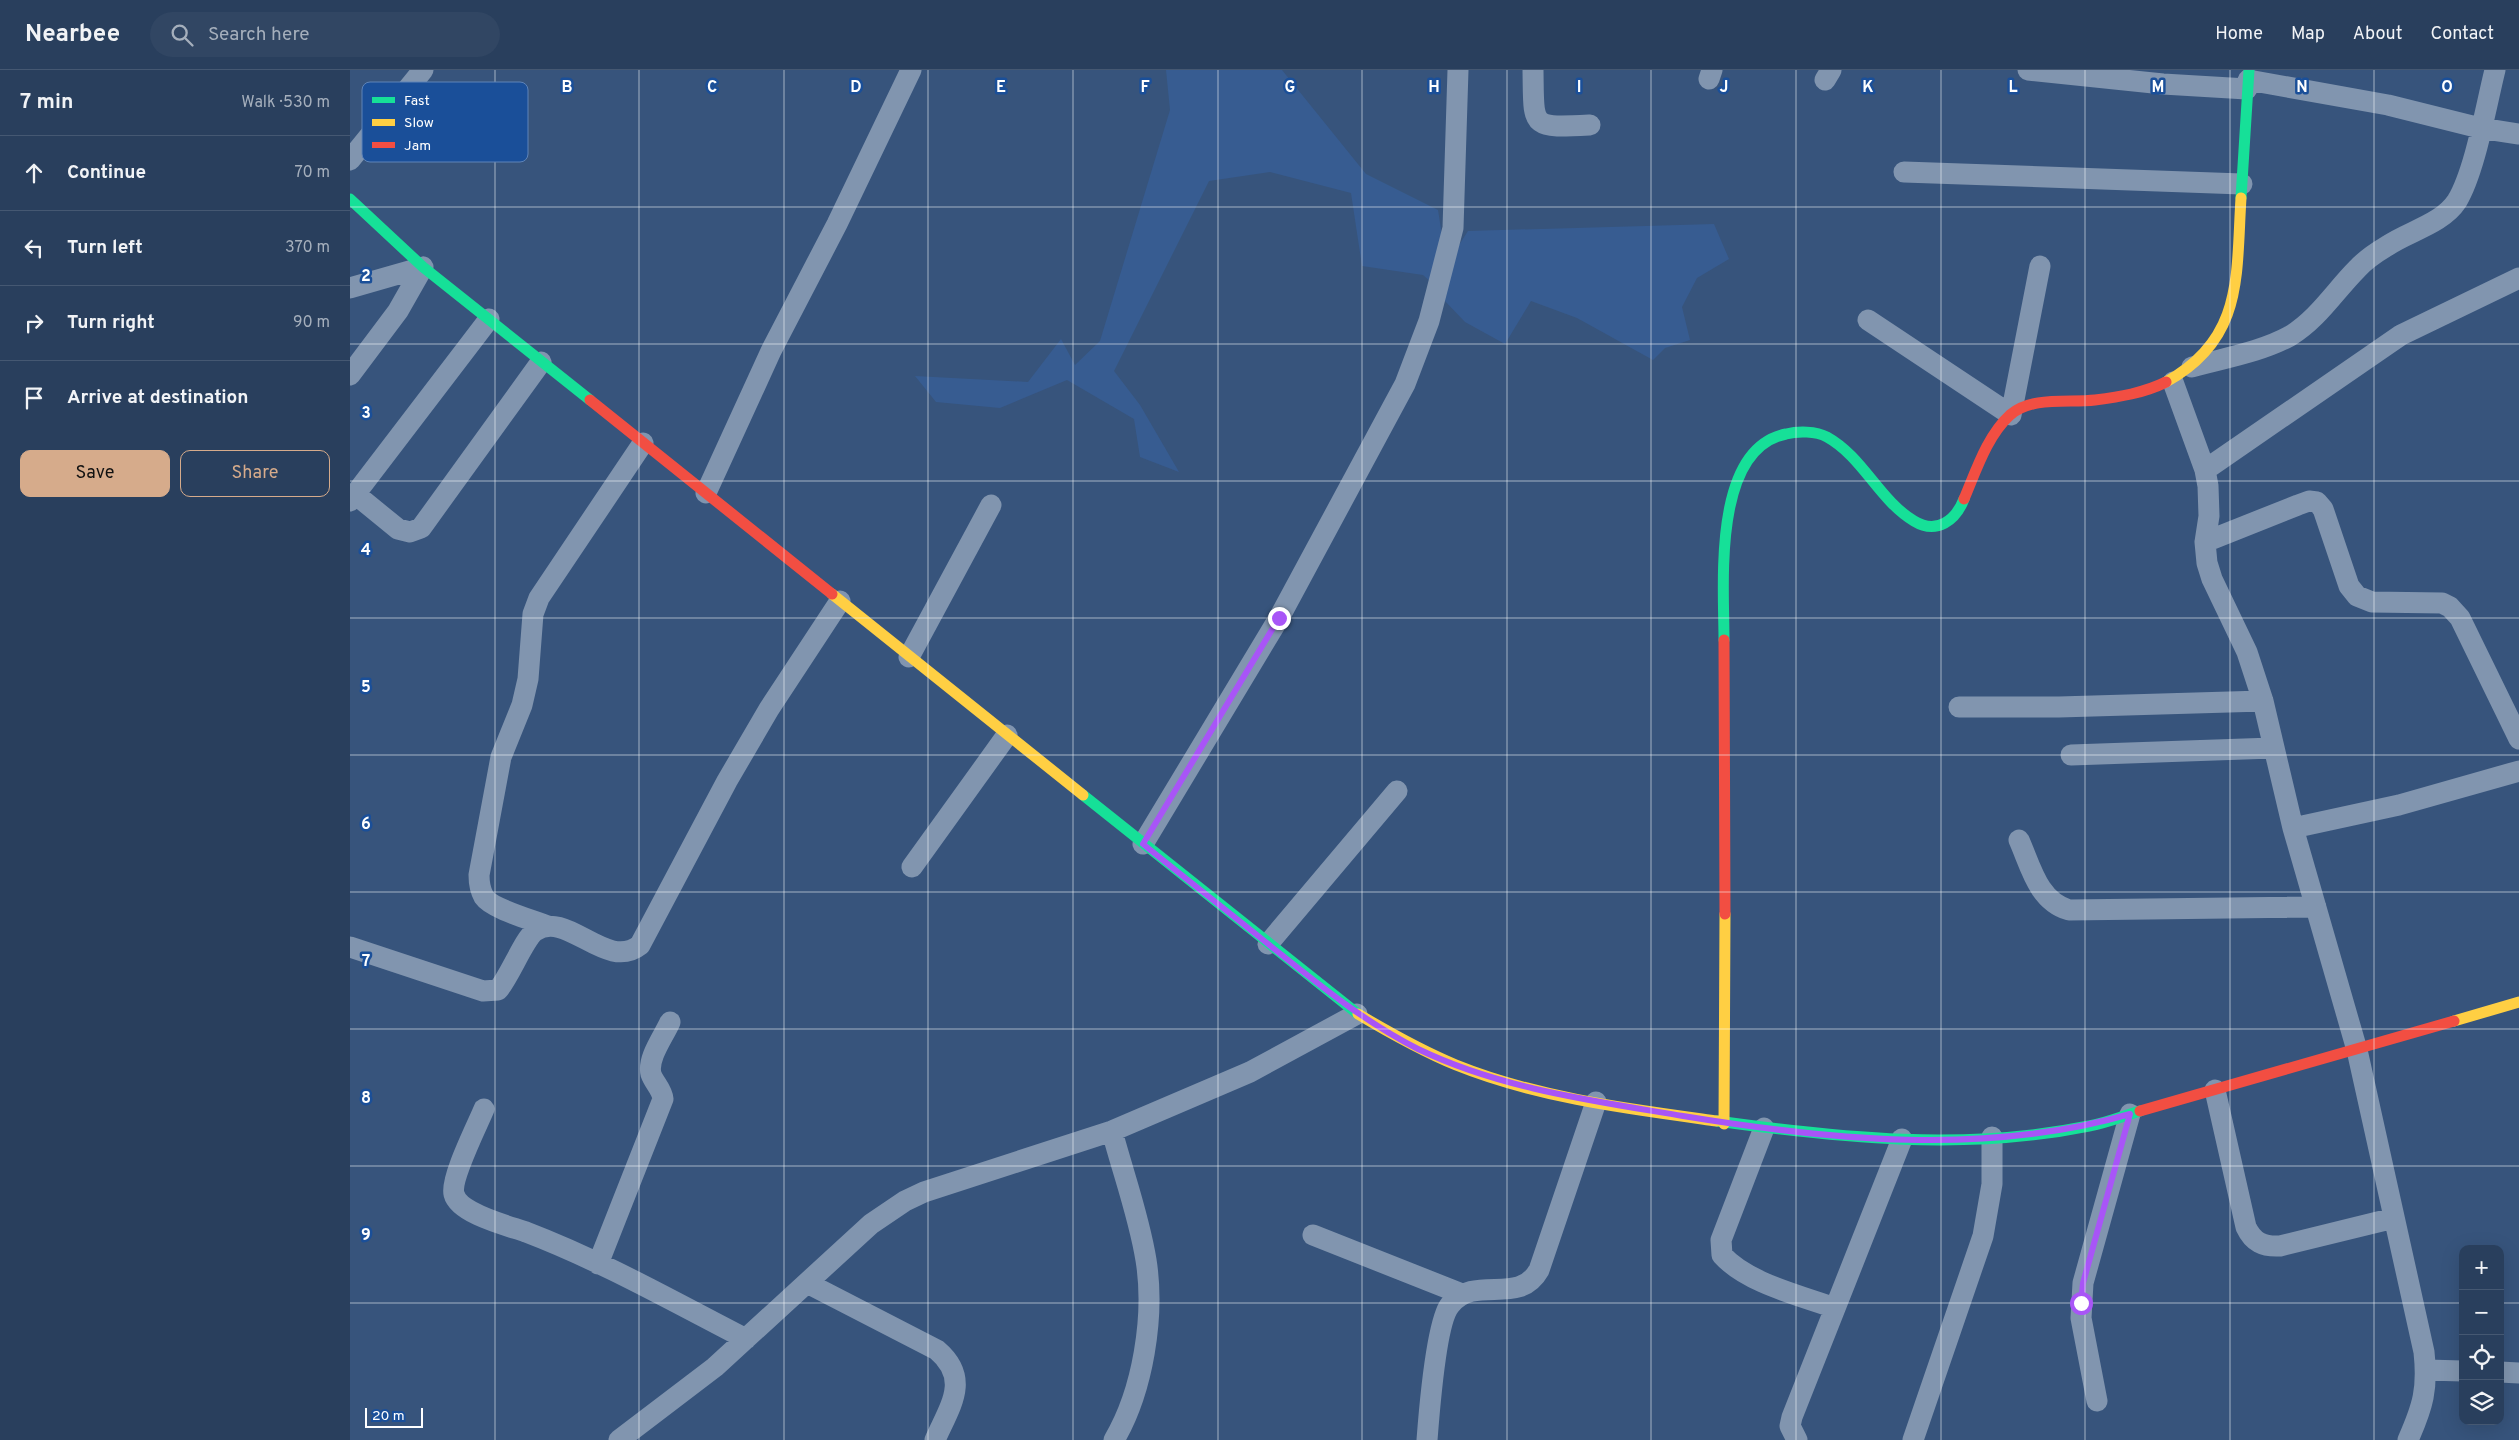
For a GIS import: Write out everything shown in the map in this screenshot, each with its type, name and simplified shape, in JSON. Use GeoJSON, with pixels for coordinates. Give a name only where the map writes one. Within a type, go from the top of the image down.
{"type":"FeatureCollection","features":[{"type":"Feature","properties":{"kind":"street"},"geometry":{"type":"LineString","coordinates":[[413,82],[423,70]]}},
{"type":"Feature","properties":{"kind":"street"},"geometry":{"type":"LineString","coordinates":[[706,493],[771,351],[837,224],[912,70]]}},
{"type":"Feature","properties":{"kind":"street"},"geometry":{"type":"LineString","coordinates":[[1143,844],[1279,618],[1405,384],[1429,321],[1453,228],[1458,70]]}},
{"type":"Feature","properties":{"kind":"street"},"geometry":{"type":"LineString","coordinates":[[1533,70],[1534,113],[1537,120],[1546,125],[1559,127],[1590,125]]}},
{"type":"Feature","properties":{"kind":"street"},"geometry":{"type":"LineString","coordinates":[[2028,70],[2154,83],[2248,80],[2388,105],[2480,128],[2519,134]]}},
{"type":"Feature","properties":{"kind":"street"},"geometry":{"type":"LineString","coordinates":[[2192,367],[2268,346],[2291,335],[2316,316],[2358,268],[2389,244],[2432,222],[2452,207],[2465,182],[2495,70]]}},
{"type":"Feature","properties":{"kind":"street"},"geometry":{"type":"LineString","coordinates":[[1724,1124],[1726,916],[1723,713],[1725,571],[1731,503],[1749,456],[1767,440],[1786,433],[1824,436],[1844,448],[1908,518],[1924,526],[1941,524],[1951,521],[1958,514],[1996,431],[2010,415],[2029,404],[2113,399],[2173,382],[2192,367],[2218,336],[2228,315],[2235,286],[2248,80]]}},
{"type":"Feature","properties":{"kind":"street"},"geometry":{"type":"LineString","coordinates":[[350,160],[362,145]]}},
{"type":"Feature","properties":{"kind":"street"},"geometry":{"type":"LineString","coordinates":[[1904,172],[2242,184]]}},
{"type":"Feature","properties":{"kind":"street"},"geometry":{"type":"LineString","coordinates":[[350,199],[423,267],[1357,1014],[1418,1048],[1458,1066],[1531,1087],[1596,1102],[1724,1124],[1814,1134],[1955,1140],[2090,1126],[2519,1002]]}},
{"type":"Feature","properties":{"kind":"street"},"geometry":{"type":"LineString","coordinates":[[2010,415],[2040,266]]}},
{"type":"Feature","properties":{"kind":"street"},"geometry":{"type":"LineString","coordinates":[[350,288],[423,267]]}},
{"type":"Feature","properties":{"kind":"street"},"geometry":{"type":"LineString","coordinates":[[350,375],[398,311],[423,267]]}},
{"type":"Feature","properties":{"kind":"street"},"geometry":{"type":"LineString","coordinates":[[2205,470],[2401,335],[2519,278]]}},
{"type":"Feature","properties":{"kind":"street"},"geometry":{"type":"LineString","coordinates":[[489,320],[353,497],[398,530],[410,532],[421,528],[541,362]]}},
{"type":"Feature","properties":{"kind":"street"},"geometry":{"type":"LineString","coordinates":[[1868,320],[2010,415]]}},
{"type":"Feature","properties":{"kind":"street"},"geometry":{"type":"LineString","coordinates":[[2173,382],[2205,470],[2210,501],[2205,542],[2212,579],[2246,652],[2263,701],[2293,828],[2357,1050],[2424,1352],[2426,1370],[2422,1407],[2408,1440]]}},
{"type":"Feature","properties":{"kind":"street"},"geometry":{"type":"LineString","coordinates":[[643,443],[539,598],[533,614],[528,679],[522,705],[501,757],[479,875],[480,887],[485,899],[495,905],[548,926],[576,934],[608,951],[624,952],[634,950],[640,945],[727,781],[769,709],[840,601]]}},
{"type":"Feature","properties":{"kind":"street"},"geometry":{"type":"LineString","coordinates":[[2205,542],[2309,501],[2317,502],[2323,509],[2349,586],[2357,596],[2372,602],[2442,603],[2450,607],[2460,618],[2519,740]]}},
{"type":"Feature","properties":{"kind":"street"},"geometry":{"type":"LineString","coordinates":[[909,657],[991,505]]}},
{"type":"Feature","properties":{"kind":"street"},"geometry":{"type":"LineString","coordinates":[[1959,707],[2059,707],[2263,701]]}},
{"type":"Feature","properties":{"kind":"street"},"geometry":{"type":"LineString","coordinates":[[912,867],[1007,735]]}},
{"type":"Feature","properties":{"kind":"street"},"geometry":{"type":"LineString","coordinates":[[2071,755],[2273,748]]}},
{"type":"Feature","properties":{"kind":"street"},"geometry":{"type":"LineString","coordinates":[[2293,828],[2399,805],[2519,771]]}},
{"type":"Feature","properties":{"kind":"street"},"geometry":{"type":"LineString","coordinates":[[1268,944],[1397,791]]}},
{"type":"Feature","properties":{"kind":"street"},"geometry":{"type":"LineString","coordinates":[[2019,840],[2042,894],[2056,906],[2069,910],[2316,907]]}},
{"type":"Feature","properties":{"kind":"street"},"geometry":{"type":"LineString","coordinates":[[350,947],[483,991],[498,990],[506,980],[534,931],[548,926]]}},
{"type":"Feature","properties":{"kind":"street"},"geometry":{"type":"LineString","coordinates":[[619,1440],[715,1368],[871,1224],[905,1201],[924,1192],[1112,1131],[1250,1072],[1357,1014]]}},
{"type":"Feature","properties":{"kind":"street"},"geometry":{"type":"LineString","coordinates":[[598,1264],[663,1099],[662,1092],[651,1074],[651,1066],[670,1022]]}},
{"type":"Feature","properties":{"kind":"street"},"geometry":{"type":"LineString","coordinates":[[2215,1090],[2246,1227],[2251,1238],[2269,1247],[2280,1246],[2394,1218]]}},
{"type":"Feature","properties":{"kind":"street"},"geometry":{"type":"LineString","coordinates":[[1427,1440],[1442,1326],[1449,1306],[1462,1294],[1477,1289],[1522,1287],[1533,1280],[1539,1270],[1596,1102]]}},
{"type":"Feature","properties":{"kind":"street"},"geometry":{"type":"LineString","coordinates":[[484,1109],[454,1181],[454,1195],[460,1204],[476,1214],[536,1236],[598,1264],[746,1339]]}},
{"type":"Feature","properties":{"kind":"street"},"geometry":{"type":"LineString","coordinates":[[2097,1402],[2081,1318],[2083,1283],[2130,1114]]}},
{"type":"Feature","properties":{"kind":"street"},"geometry":{"type":"LineString","coordinates":[[1764,1128],[1721,1240],[1722,1255],[1733,1268],[1750,1276],[1835,1308]]}},
{"type":"Feature","properties":{"kind":"street"},"geometry":{"type":"LineString","coordinates":[[1112,1131],[1146,1260],[1148,1314],[1147,1338],[1132,1400],[1123,1424],[1114,1440]]}},
{"type":"Feature","properties":{"kind":"street"},"geometry":{"type":"LineString","coordinates":[[1913,1440],[1982,1236],[1992,1184],[1992,1137]]}},
{"type":"Feature","properties":{"kind":"street"},"geometry":{"type":"LineString","coordinates":[[1797,1440],[1790,1426],[1792,1417],[1902,1139]]}},
{"type":"Feature","properties":{"kind":"street"},"geometry":{"type":"LineString","coordinates":[[1313,1235],[1462,1294]]}},
{"type":"Feature","properties":{"kind":"street"},"geometry":{"type":"LineString","coordinates":[[807,1283],[937,1350],[949,1360],[956,1385],[952,1400],[935,1440]]}},
{"type":"Feature","properties":{"kind":"street"},"geometry":{"type":"LineString","coordinates":[[2426,1370],[2459,1371]]}},
{"type":"Feature","properties":{"kind":"street"},"geometry":{"type":"LineString","coordinates":[[2504,1372],[2519,1373]]}},
{"type":"Feature","properties":{"kind":"water"},"geometry":{"type":"Polygon","coordinates":[[[1166,70],[1282,70],[1366,174],[1438,210],[1442,235],[1432,283],[1423,275],[1362,266],[1351,193],[1270,172],[1209,181],[1114,371],[1140,405],[1179,472],[1140,457],[1134,419],[1067,380],[1000,408],[936,402],[915,376],[1028,382],[1061,339],[1075,365],[1100,341],[1170,110],[1166,70]]]}},
{"type":"Feature","properties":{"kind":"water"},"geometry":{"type":"Polygon","coordinates":[[[1714,224],[1729,259],[1697,278],[1682,307],[1690,340],[1665,348],[1653,360],[1577,318],[1531,301],[1505,344],[1465,322],[1444,300],[1459,245],[1468,231],[1714,224]]]}},
{"type":"Feature","properties":{"kind":"traffic: fast"},"geometry":{"type":"LineString","coordinates":[[2241,198],[2249,70]]}},
{"type":"Feature","properties":{"kind":"traffic: fast"},"geometry":{"type":"LineString","coordinates":[[350,199],[423,267],[590,400]]}},
{"type":"Feature","properties":{"kind":"traffic: fast"},"geometry":{"type":"LineString","coordinates":[[1724,640],[1723,586],[1727,522],[1734,491],[1745,465],[1762,445],[1786,434],[1796,432],[1823,435],[1840,445],[1891,502],[1914,521],[1922,525],[1938,526],[1945,523],[1956,513],[1964,499]]}},
{"type":"Feature","properties":{"kind":"traffic: fast"},"geometry":{"type":"LineString","coordinates":[[1083,795],[1358,1014]]}},
{"type":"Feature","properties":{"kind":"traffic: fast"},"geometry":{"type":"LineString","coordinates":[[1717,1121],[1856,1137],[1950,1140],[2043,1134],[2095,1125],[2140,1111]]}},
{"type":"Feature","properties":{"kind":"traffic: slow"},"geometry":{"type":"LineString","coordinates":[[2166,382],[2191,365],[2210,346],[2223,325],[2231,303],[2236,279],[2241,198]]}},
{"type":"Feature","properties":{"kind":"traffic: slow"},"geometry":{"type":"LineString","coordinates":[[832,594],[1083,795]]}},
{"type":"Feature","properties":{"kind":"traffic: slow"},"geometry":{"type":"LineString","coordinates":[[1724,1124],[1725,914]]}},
{"type":"Feature","properties":{"kind":"traffic: slow"},"geometry":{"type":"LineString","coordinates":[[2454,1021],[2519,1002]]}},
{"type":"Feature","properties":{"kind":"traffic: slow"},"geometry":{"type":"LineString","coordinates":[[1358,1014],[1443,1060],[1519,1086],[1584,1101],[1717,1121]]}},
{"type":"Feature","properties":{"kind":"traffic: jam"},"geometry":{"type":"LineString","coordinates":[[1964,499],[1983,454],[1995,433],[2002,423],[2019,409],[2039,403],[2095,400],[2122,396],[2140,392],[2166,382]]}},
{"type":"Feature","properties":{"kind":"traffic: jam"},"geometry":{"type":"LineString","coordinates":[[590,400],[832,594]]}},
{"type":"Feature","properties":{"kind":"traffic: jam"},"geometry":{"type":"LineString","coordinates":[[1724,640],[1725,914]]}},
{"type":"Feature","properties":{"kind":"traffic: jam"},"geometry":{"type":"LineString","coordinates":[[2140,1111],[2454,1021]]}},
{"type":"Feature","properties":{"kind":"route"},"geometry":{"type":"LineString","coordinates":[[1279,618],[1143,844],[1357,1014],[1418,1048],[1458,1066],[1492,1077],[1613,1106],[1724,1124],[1814,1134],[1890,1139],[1955,1140],[2039,1133],[2090,1126],[2130,1114],[2083,1283],[2081,1303]]}}]}
